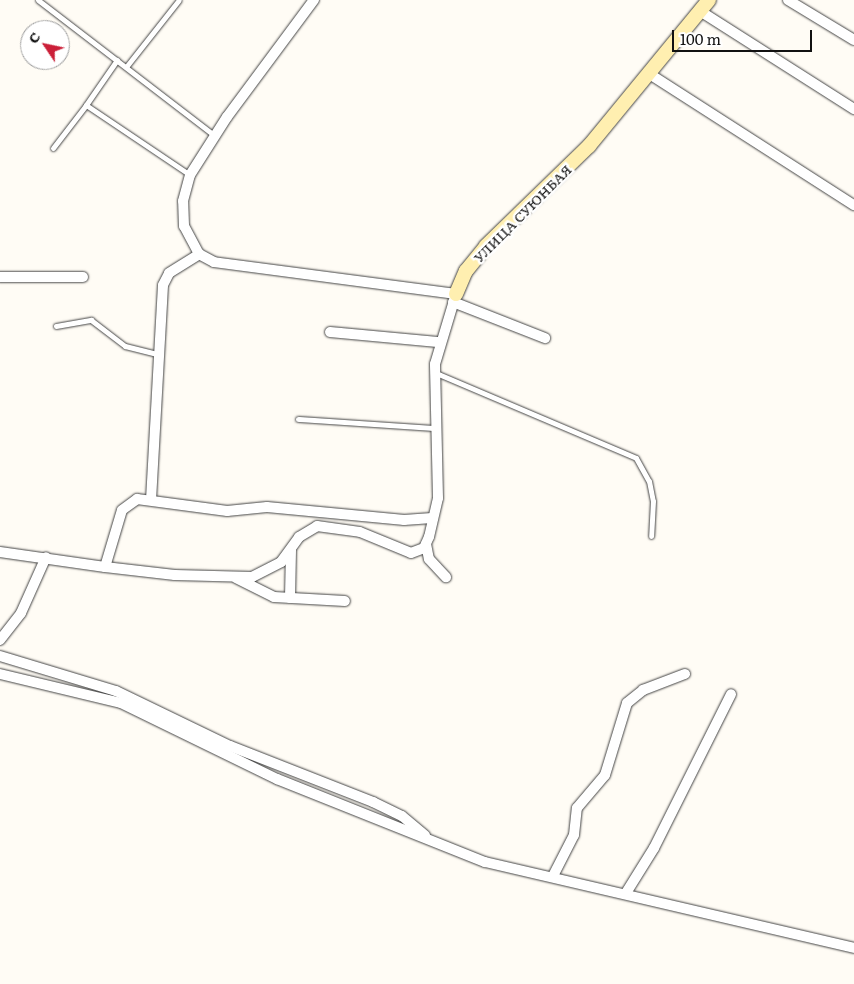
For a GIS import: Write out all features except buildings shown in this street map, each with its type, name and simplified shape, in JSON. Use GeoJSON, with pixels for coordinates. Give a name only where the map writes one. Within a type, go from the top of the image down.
{"type":"FeatureCollection","features":[{"type":"Feature","properties":{"kind":"street"},"geometry":{"type":"LineString","coordinates":[[314,0],[214,135],[190,175],[183,217],[199,254],[239,266],[455,298],[545,338]]}},
{"type":"Feature","properties":{"kind":"street"},"geometry":{"type":"LineString","coordinates":[[788,0],[854,40]]}},
{"type":"Feature","properties":{"kind":"street"},"geometry":{"type":"LineString","coordinates":[[705,5],[854,109]]}},
{"type":"Feature","properties":{"kind":"street","name":"УЛИЦА СУЮНБАЯ"},"geometry":{"type":"LineString","coordinates":[[426,544],[438,498],[435,428],[438,342],[466,271],[486,246],[583,152],[705,5]]}},
{"type":"Feature","properties":{"kind":"street"},"geometry":{"type":"LineString","coordinates":[[648,72],[854,205]]}},
{"type":"Feature","properties":{"kind":"street"},"geometry":{"type":"LineString","coordinates":[[151,500],[163,285],[169,274],[199,254]]}},
{"type":"Feature","properties":{"kind":"street"},"geometry":{"type":"LineString","coordinates":[[0,277],[83,277]]}},
{"type":"Feature","properties":{"kind":"street"},"geometry":{"type":"LineString","coordinates":[[330,332],[438,342]]}},
{"type":"Feature","properties":{"kind":"street"},"geometry":{"type":"LineString","coordinates":[[105,567],[127,502],[151,500],[227,511],[267,507],[404,520],[432,518]]}},
{"type":"Feature","properties":{"kind":"street"},"geometry":{"type":"LineString","coordinates":[[0,552],[46,557],[105,567],[235,578],[272,570],[291,548],[317,526],[360,532],[411,552],[418,553],[426,544]]}},
{"type":"Feature","properties":{"kind":"street"},"geometry":{"type":"LineString","coordinates":[[426,544],[429,559],[446,577]]}},
{"type":"Feature","properties":{"kind":"street"},"geometry":{"type":"LineString","coordinates":[[290,598],[291,548]]}},
{"type":"Feature","properties":{"kind":"street"},"geometry":{"type":"LineString","coordinates":[[0,640],[20,613],[46,557]]}},
{"type":"Feature","properties":{"kind":"street"},"geometry":{"type":"LineString","coordinates":[[235,578],[274,597],[345,601]]}},
{"type":"Feature","properties":{"kind":"street"},"geometry":{"type":"LineString","coordinates":[[0,656],[116,691],[230,746],[373,802],[402,816],[426,838]]}},
{"type":"Feature","properties":{"kind":"street"},"geometry":{"type":"LineString","coordinates":[[0,674],[121,703],[277,779],[485,862],[626,893],[854,948]]}},
{"type":"Feature","properties":{"kind":"street"},"geometry":{"type":"LineString","coordinates":[[553,876],[574,834],[577,808],[605,775],[627,703],[643,690],[685,674]]}},
{"type":"Feature","properties":{"kind":"street"},"geometry":{"type":"LineString","coordinates":[[626,893],[654,848],[731,694]]}},
{"type":"Feature","properties":{"kind":"lane"},"geometry":{"type":"LineString","coordinates":[[38,0],[214,135]]}},
{"type":"Feature","properties":{"kind":"lane"},"geometry":{"type":"LineString","coordinates":[[126,67],[179,0]]}},
{"type":"Feature","properties":{"kind":"lane"},"geometry":{"type":"LineString","coordinates":[[53,148],[86,105],[116,60]]}},
{"type":"Feature","properties":{"kind":"lane"},"geometry":{"type":"LineString","coordinates":[[86,105],[190,175]]}},
{"type":"Feature","properties":{"kind":"lane"},"geometry":{"type":"LineString","coordinates":[[56,326],[91,320],[125,346],[158,354]]}},
{"type":"Feature","properties":{"kind":"lane"},"geometry":{"type":"LineString","coordinates":[[436,373],[636,458],[649,481],[651,536]]}},
{"type":"Feature","properties":{"kind":"lane"},"geometry":{"type":"LineString","coordinates":[[298,419],[435,428]]}}]}
